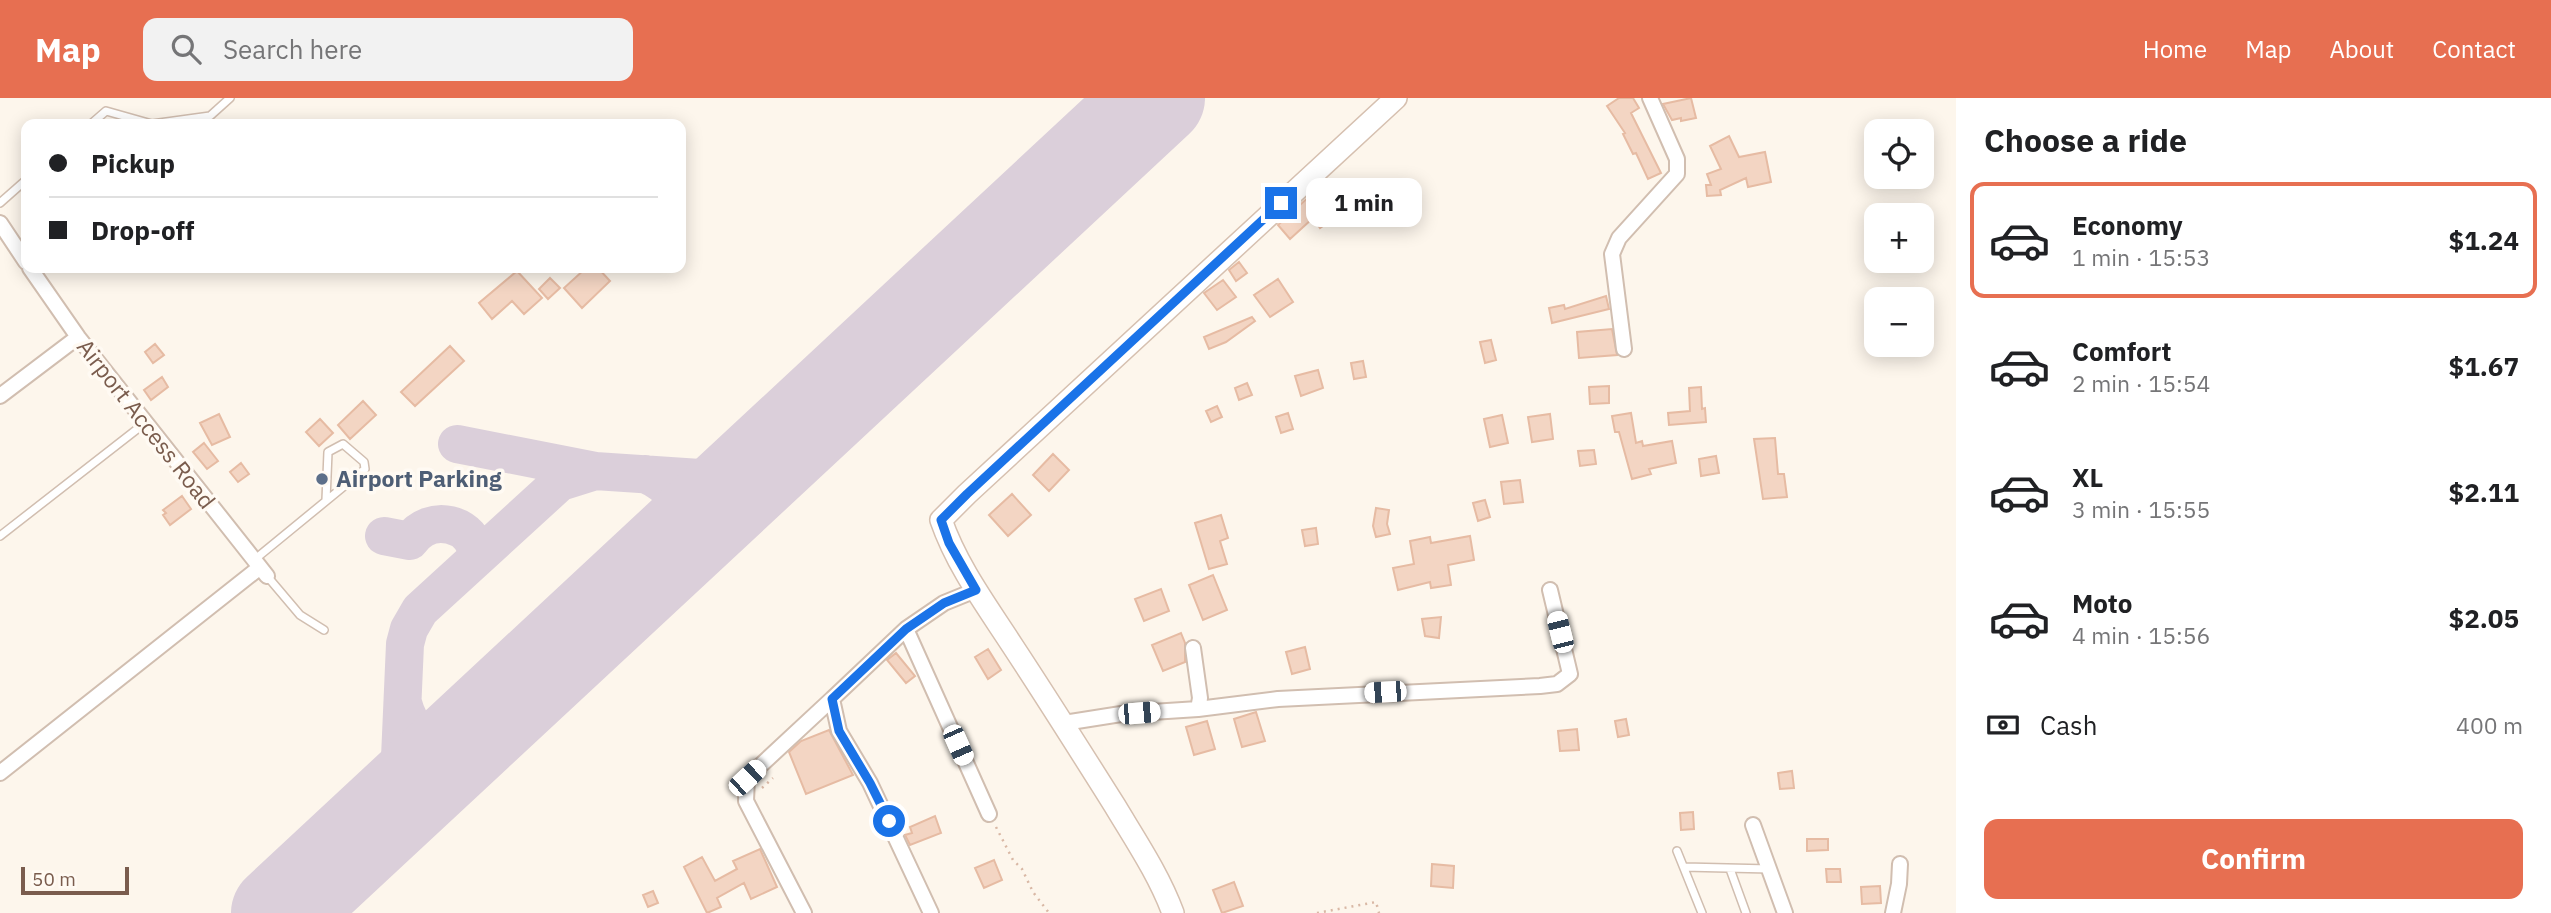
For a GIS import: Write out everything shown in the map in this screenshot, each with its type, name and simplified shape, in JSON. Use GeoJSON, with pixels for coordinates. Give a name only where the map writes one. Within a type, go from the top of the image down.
{"type":"FeatureCollection","features":[{"type":"Feature","properties":{"kind":"street"},"geometry":{"type":"LineString","coordinates":[[1173,913],[1166,893],[1064,723],[976,590],[949,543],[941,520],[1396,98]]}},
{"type":"Feature","properties":{"kind":"street"},"geometry":{"type":"LineString","coordinates":[[1624,349],[1612,254],[1619,238],[1677,174],[1677,159],[1650,98]]}},
{"type":"Feature","properties":{"kind":"street"},"geometry":{"type":"LineString","coordinates":[[0,223],[21,254]]}},
{"type":"Feature","properties":{"kind":"street","name":"Airport Access Road"},"geometry":{"type":"LineString","coordinates":[[33,273],[78,337],[260,568]]}},
{"type":"Feature","properties":{"kind":"street"},"geometry":{"type":"LineString","coordinates":[[0,396],[78,337]]}},
{"type":"Feature","properties":{"kind":"street"},"geometry":{"type":"LineString","coordinates":[[0,773],[260,568]]}},
{"type":"Feature","properties":{"kind":"street"},"geometry":{"type":"LineString","coordinates":[[804,913],[746,801],[747,778],[906,629],[944,603],[976,590]]}},
{"type":"Feature","properties":{"kind":"street"},"geometry":{"type":"LineString","coordinates":[[1064,723],[1121,714],[1198,709],[1278,699],[1441,689],[1496,690],[1557,684],[1570,674],[1550,590]]}},
{"type":"Feature","properties":{"kind":"street"},"geometry":{"type":"LineString","coordinates":[[906,629],[989,814]]}},
{"type":"Feature","properties":{"kind":"street"},"geometry":{"type":"LineString","coordinates":[[1193,648],[1200,698],[1198,709]]}},
{"type":"Feature","properties":{"kind":"street"},"geometry":{"type":"LineString","coordinates":[[832,699],[839,731],[870,783],[931,913]]}},
{"type":"Feature","properties":{"kind":"street"},"geometry":{"type":"LineString","coordinates":[[1753,825],[1785,913]]}},
{"type":"Feature","properties":{"kind":"street"},"geometry":{"type":"LineString","coordinates":[[1894,913],[1900,864]]}},
{"type":"Feature","properties":{"kind":"lane"},"geometry":{"type":"LineString","coordinates":[[188,119],[210,116],[230,98]]}},
{"type":"Feature","properties":{"kind":"lane"},"geometry":{"type":"LineString","coordinates":[[97,119],[106,111],[134,119]]}},
{"type":"Feature","properties":{"kind":"lane"},"geometry":{"type":"LineString","coordinates":[[0,203],[21,184]]}},
{"type":"Feature","properties":{"kind":"lane"},"geometry":{"type":"LineString","coordinates":[[0,536],[145,423]]}},
{"type":"Feature","properties":{"kind":"lane"},"geometry":{"type":"LineString","coordinates":[[324,630],[300,615],[260,568],[326,500],[365,469],[364,463],[343,443],[328,453],[326,500]]}},
{"type":"Feature","properties":{"kind":"lane"},"geometry":{"type":"LineString","coordinates":[[1677,851],[1702,913]]}},
{"type":"Feature","properties":{"kind":"lane"},"geometry":{"type":"LineString","coordinates":[[1684,867],[1770,869]]}},
{"type":"Feature","properties":{"kind":"lane"},"geometry":{"type":"LineString","coordinates":[[1730,869],[1746,913]]}},
{"type":"Feature","properties":{"kind":"path"},"geometry":{"type":"LineString","coordinates":[[989,814],[1013,860],[1022,869],[1032,892],[1049,913]]}},
{"type":"Feature","properties":{"kind":"path"},"geometry":{"type":"LineString","coordinates":[[1317,913],[1376,902],[1379,913]]}},
{"type":"Feature","properties":{"kind":"building"},"geometry":{"type":"Polygon","coordinates":[[[1619,98],[1633,98],[1639,108],[1631,113],[1661,173],[1648,179],[1636,153],[1633,154],[1623,134],[1625,133],[1607,106],[1619,98]]]}},
{"type":"Feature","properties":{"kind":"building"},"geometry":{"type":"Polygon","coordinates":[[[1691,98],[1696,118],[1672,120],[1663,104],[1691,98]]]}},
{"type":"Feature","properties":{"kind":"building"},"geometry":{"type":"Polygon","coordinates":[[[1729,136],[1739,157],[1765,152],[1771,182],[1748,187],[1746,178],[1720,190],[1721,195],[1707,196],[1706,185],[1711,185],[1707,174],[1721,169],[1710,146],[1729,136]]]}},
{"type":"Feature","properties":{"kind":"building"},"geometry":{"type":"Polygon","coordinates":[[[1312,194],[1331,220],[1320,228],[1313,218],[1290,239],[1278,225],[1312,194]]]}},
{"type":"Feature","properties":{"kind":"building"},"geometry":{"type":"Polygon","coordinates":[[[1239,262],[1247,273],[1236,281],[1229,270],[1239,262]]]}},
{"type":"Feature","properties":{"kind":"building"},"geometry":{"type":"Polygon","coordinates":[[[515,273],[519,273],[542,298],[524,314],[512,301],[492,319],[479,303],[515,273]]]}},
{"type":"Feature","properties":{"kind":"building"},"geometry":{"type":"Polygon","coordinates":[[[580,273],[603,273],[610,281],[582,308],[564,288],[580,273]]]}},
{"type":"Feature","properties":{"kind":"building"},"geometry":{"type":"Polygon","coordinates":[[[550,278],[560,288],[548,299],[539,289],[550,278]]]}},
{"type":"Feature","properties":{"kind":"building"},"geometry":{"type":"Polygon","coordinates":[[[1278,279],[1293,302],[1270,317],[1254,295],[1278,279]]]}},
{"type":"Feature","properties":{"kind":"building"},"geometry":{"type":"Polygon","coordinates":[[[1223,280],[1236,297],[1217,310],[1204,293],[1223,280]]]}},
{"type":"Feature","properties":{"kind":"building"},"geometry":{"type":"Polygon","coordinates":[[[1606,296],[1609,309],[1552,323],[1549,308],[1564,305],[1565,309],[1606,296]]]}},
{"type":"Feature","properties":{"kind":"building"},"geometry":{"type":"Polygon","coordinates":[[[1252,317],[1255,321],[1226,342],[1209,349],[1204,337],[1252,317]]]}},
{"type":"Feature","properties":{"kind":"building"},"geometry":{"type":"Polygon","coordinates":[[[1612,329],[1617,355],[1579,358],[1577,332],[1612,329]]]}},
{"type":"Feature","properties":{"kind":"building"},"geometry":{"type":"Polygon","coordinates":[[[1491,340],[1496,360],[1485,363],[1480,342],[1491,340]]]}},
{"type":"Feature","properties":{"kind":"building"},"geometry":{"type":"Polygon","coordinates":[[[155,344],[164,355],[153,363],[145,352],[155,344]]]}},
{"type":"Feature","properties":{"kind":"building"},"geometry":{"type":"Polygon","coordinates":[[[450,346],[464,361],[415,406],[401,392],[450,346]]]}},
{"type":"Feature","properties":{"kind":"building"},"geometry":{"type":"Polygon","coordinates":[[[1363,361],[1366,377],[1354,379],[1351,363],[1363,361]]]}},
{"type":"Feature","properties":{"kind":"building"},"geometry":{"type":"Polygon","coordinates":[[[1318,370],[1323,388],[1301,396],[1295,376],[1318,370]]]}},
{"type":"Feature","properties":{"kind":"building"},"geometry":{"type":"Polygon","coordinates":[[[162,377],[168,387],[151,400],[144,390],[162,377]]]}},
{"type":"Feature","properties":{"kind":"building"},"geometry":{"type":"Polygon","coordinates":[[[1247,383],[1252,395],[1239,400],[1235,388],[1247,383]]]}},
{"type":"Feature","properties":{"kind":"building"},"geometry":{"type":"Polygon","coordinates":[[[1609,386],[1609,403],[1590,404],[1589,387],[1609,386]]]}},
{"type":"Feature","properties":{"kind":"building"},"geometry":{"type":"Polygon","coordinates":[[[1701,387],[1702,409],[1705,408],[1706,422],[1669,425],[1668,413],[1690,411],[1689,388],[1701,387]]]}},
{"type":"Feature","properties":{"kind":"building"},"geometry":{"type":"Polygon","coordinates":[[[363,401],[376,415],[350,439],[338,425],[363,401]]]}},
{"type":"Feature","properties":{"kind":"building"},"geometry":{"type":"Polygon","coordinates":[[[1217,406],[1222,417],[1211,422],[1206,411],[1217,406]]]}},
{"type":"Feature","properties":{"kind":"building"},"geometry":{"type":"Polygon","coordinates":[[[1288,413],[1293,429],[1281,433],[1276,417],[1288,413]]]}},
{"type":"Feature","properties":{"kind":"building"},"geometry":{"type":"Polygon","coordinates":[[[1631,413],[1636,443],[1642,441],[1643,446],[1672,441],[1676,463],[1649,469],[1651,474],[1632,479],[1612,416],[1631,413]]]}},
{"type":"Feature","properties":{"kind":"building"},"geometry":{"type":"Polygon","coordinates":[[[219,414],[230,437],[212,445],[200,423],[219,414]]]}},
{"type":"Feature","properties":{"kind":"building"},"geometry":{"type":"Polygon","coordinates":[[[1550,414],[1553,439],[1532,442],[1528,417],[1550,414]]]}},
{"type":"Feature","properties":{"kind":"building"},"geometry":{"type":"Polygon","coordinates":[[[1502,415],[1508,443],[1490,447],[1484,419],[1502,415]]]}},
{"type":"Feature","properties":{"kind":"building"},"geometry":{"type":"Polygon","coordinates":[[[320,419],[333,433],[319,446],[306,432],[320,419]]]}},
{"type":"Feature","properties":{"kind":"building"},"geometry":{"type":"Polygon","coordinates":[[[1775,438],[1778,474],[1784,474],[1787,497],[1763,499],[1754,439],[1775,438]]]}},
{"type":"Feature","properties":{"kind":"building"},"geometry":{"type":"Polygon","coordinates":[[[204,443],[218,461],[207,469],[193,452],[204,443]]]}},
{"type":"Feature","properties":{"kind":"building"},"geometry":{"type":"Polygon","coordinates":[[[1594,450],[1596,464],[1580,466],[1578,451],[1594,450]]]}},
{"type":"Feature","properties":{"kind":"building"},"geometry":{"type":"Polygon","coordinates":[[[1053,454],[1069,470],[1049,491],[1033,475],[1053,454]]]}},
{"type":"Feature","properties":{"kind":"building"},"geometry":{"type":"Polygon","coordinates":[[[1716,456],[1719,473],[1701,476],[1699,459],[1716,456]]]}},
{"type":"Feature","properties":{"kind":"building"},"geometry":{"type":"Polygon","coordinates":[[[241,463],[249,474],[238,482],[230,472],[241,463]]]}},
{"type":"Feature","properties":{"kind":"building"},"geometry":{"type":"Polygon","coordinates":[[[1520,480],[1523,502],[1504,504],[1501,482],[1520,480]]]}},
{"type":"Feature","properties":{"kind":"building"},"geometry":{"type":"Polygon","coordinates":[[[1012,494],[1031,515],[1008,536],[989,515],[1012,494]]]}},
{"type":"Feature","properties":{"kind":"building"},"geometry":{"type":"Polygon","coordinates":[[[182,496],[191,509],[170,525],[163,515],[166,513],[163,510],[182,496]]]}},
{"type":"Feature","properties":{"kind":"building"},"geometry":{"type":"Polygon","coordinates":[[[1485,500],[1490,517],[1478,521],[1473,503],[1485,500]]]}},
{"type":"Feature","properties":{"kind":"building"},"geometry":{"type":"Polygon","coordinates":[[[1376,508],[1389,510],[1387,524],[1390,534],[1376,537],[1373,526],[1376,508]]]}},
{"type":"Feature","properties":{"kind":"building"},"geometry":{"type":"Polygon","coordinates":[[[1221,515],[1228,538],[1220,541],[1227,564],[1209,569],[1195,523],[1221,515]]]}},
{"type":"Feature","properties":{"kind":"building"},"geometry":{"type":"Polygon","coordinates":[[[1316,528],[1318,544],[1305,546],[1302,530],[1316,528]]]}},
{"type":"Feature","properties":{"kind":"building"},"geometry":{"type":"Polygon","coordinates":[[[1470,536],[1474,560],[1448,565],[1451,585],[1431,588],[1430,582],[1398,590],[1393,568],[1414,564],[1410,541],[1430,537],[1431,543],[1470,536]]]}},
{"type":"Feature","properties":{"kind":"building"},"geometry":{"type":"Polygon","coordinates":[[[1213,575],[1227,610],[1203,620],[1189,585],[1213,575]]]}},
{"type":"Feature","properties":{"kind":"building"},"geometry":{"type":"Polygon","coordinates":[[[1161,589],[1169,611],[1144,621],[1135,599],[1161,589]]]}},
{"type":"Feature","properties":{"kind":"building"},"geometry":{"type":"Polygon","coordinates":[[[1441,617],[1439,638],[1425,636],[1422,619],[1441,617]]]}},
{"type":"Feature","properties":{"kind":"building"},"geometry":{"type":"Polygon","coordinates":[[[1181,633],[1185,643],[1185,662],[1163,671],[1152,645],[1181,633]]]}},
{"type":"Feature","properties":{"kind":"building"},"geometry":{"type":"Polygon","coordinates":[[[1305,647],[1310,669],[1292,674],[1286,652],[1305,647]]]}},
{"type":"Feature","properties":{"kind":"building"},"geometry":{"type":"Polygon","coordinates":[[[988,649],[1001,670],[988,679],[975,657],[988,649]]]}},
{"type":"Feature","properties":{"kind":"building"},"geometry":{"type":"Polygon","coordinates":[[[896,653],[915,676],[906,683],[887,660],[896,653]]]}},
{"type":"Feature","properties":{"kind":"building"},"geometry":{"type":"Polygon","coordinates":[[[1256,712],[1265,741],[1242,747],[1234,719],[1256,712]]]}},
{"type":"Feature","properties":{"kind":"building"},"geometry":{"type":"Polygon","coordinates":[[[1626,719],[1629,735],[1618,737],[1615,721],[1626,719]]]}},
{"type":"Feature","properties":{"kind":"building"},"geometry":{"type":"Polygon","coordinates":[[[1207,721],[1215,749],[1194,755],[1186,727],[1207,721]]]}},
{"type":"Feature","properties":{"kind":"building"},"geometry":{"type":"Polygon","coordinates":[[[1577,729],[1579,750],[1560,751],[1558,731],[1577,729]]]}},
{"type":"Feature","properties":{"kind":"building"},"geometry":{"type":"Polygon","coordinates":[[[829,730],[853,775],[806,794],[789,752],[801,741],[829,730]]]}},
{"type":"Feature","properties":{"kind":"building"},"geometry":{"type":"Polygon","coordinates":[[[1792,771],[1794,788],[1780,789],[1778,773],[1792,771]]]}},
{"type":"Feature","properties":{"kind":"building"},"geometry":{"type":"Polygon","coordinates":[[[1693,812],[1694,829],[1681,830],[1680,813],[1693,812]]]}},
{"type":"Feature","properties":{"kind":"building"},"geometry":{"type":"Polygon","coordinates":[[[935,816],[941,833],[910,845],[905,835],[912,833],[910,827],[935,816]]]}},
{"type":"Feature","properties":{"kind":"building"},"geometry":{"type":"Polygon","coordinates":[[[1807,839],[1828,839],[1828,850],[1807,851],[1807,839]]]}},
{"type":"Feature","properties":{"kind":"building"},"geometry":{"type":"Polygon","coordinates":[[[760,849],[777,887],[751,899],[744,883],[717,898],[721,907],[707,913],[684,867],[702,857],[715,881],[737,869],[733,861],[760,849]]]}},
{"type":"Feature","properties":{"kind":"building"},"geometry":{"type":"Polygon","coordinates":[[[994,860],[1002,880],[984,888],[975,868],[994,860]]]}},
{"type":"Feature","properties":{"kind":"building"},"geometry":{"type":"Polygon","coordinates":[[[1432,864],[1454,866],[1453,888],[1431,886],[1432,864]]]}},
{"type":"Feature","properties":{"kind":"building"},"geometry":{"type":"Polygon","coordinates":[[[1826,869],[1840,869],[1841,882],[1827,882],[1826,869]]]}},
{"type":"Feature","properties":{"kind":"building"},"geometry":{"type":"Polygon","coordinates":[[[1234,882],[1243,906],[1222,913],[1213,890],[1234,882]]]}},
{"type":"Feature","properties":{"kind":"building"},"geometry":{"type":"Polygon","coordinates":[[[1880,886],[1881,903],[1862,904],[1861,887],[1880,886]]]}},
{"type":"Feature","properties":{"kind":"building"},"geometry":{"type":"Polygon","coordinates":[[[653,891],[658,903],[648,907],[643,895],[653,891]]]}},
{"type":"Feature","properties":{"kind":"taxiway"},"geometry":{"type":"LineString","coordinates":[[457,444],[595,471],[745,481]]}},
{"type":"Feature","properties":{"kind":"taxiway"},"geometry":{"type":"LineString","coordinates":[[398,803],[405,644],[409,629],[420,610],[560,482],[595,471]]}},
{"type":"Feature","properties":{"kind":"taxiway"},"geometry":{"type":"LineString","coordinates":[[645,474],[669,490],[685,515],[681,534],[647,571]]}},
{"type":"Feature","properties":{"kind":"taxiway"},"geometry":{"type":"LineString","coordinates":[[384,536],[410,541],[428,526],[450,525],[468,536],[475,545],[478,557]]}},
{"type":"Feature","properties":{"kind":"taxiway"},"geometry":{"type":"LineString","coordinates":[[403,703],[415,728],[437,741],[458,739],[483,725]]}},
{"type":"Feature","properties":{"kind":"runway"},"geometry":{"type":"LineString","coordinates":[[280,913],[1156,98]]}},
{"type":"Feature","properties":{"kind":"place","name":"Airport Parking"},"geometry":{"type":"Point","coordinates":[322,479]}},
{"type":"Feature","properties":{"kind":"route"},"geometry":{"type":"LineString","coordinates":[[889,821],[839,731],[832,699],[906,629],[944,603],[976,590],[949,543],[941,520],[1281,203]]}}]}
